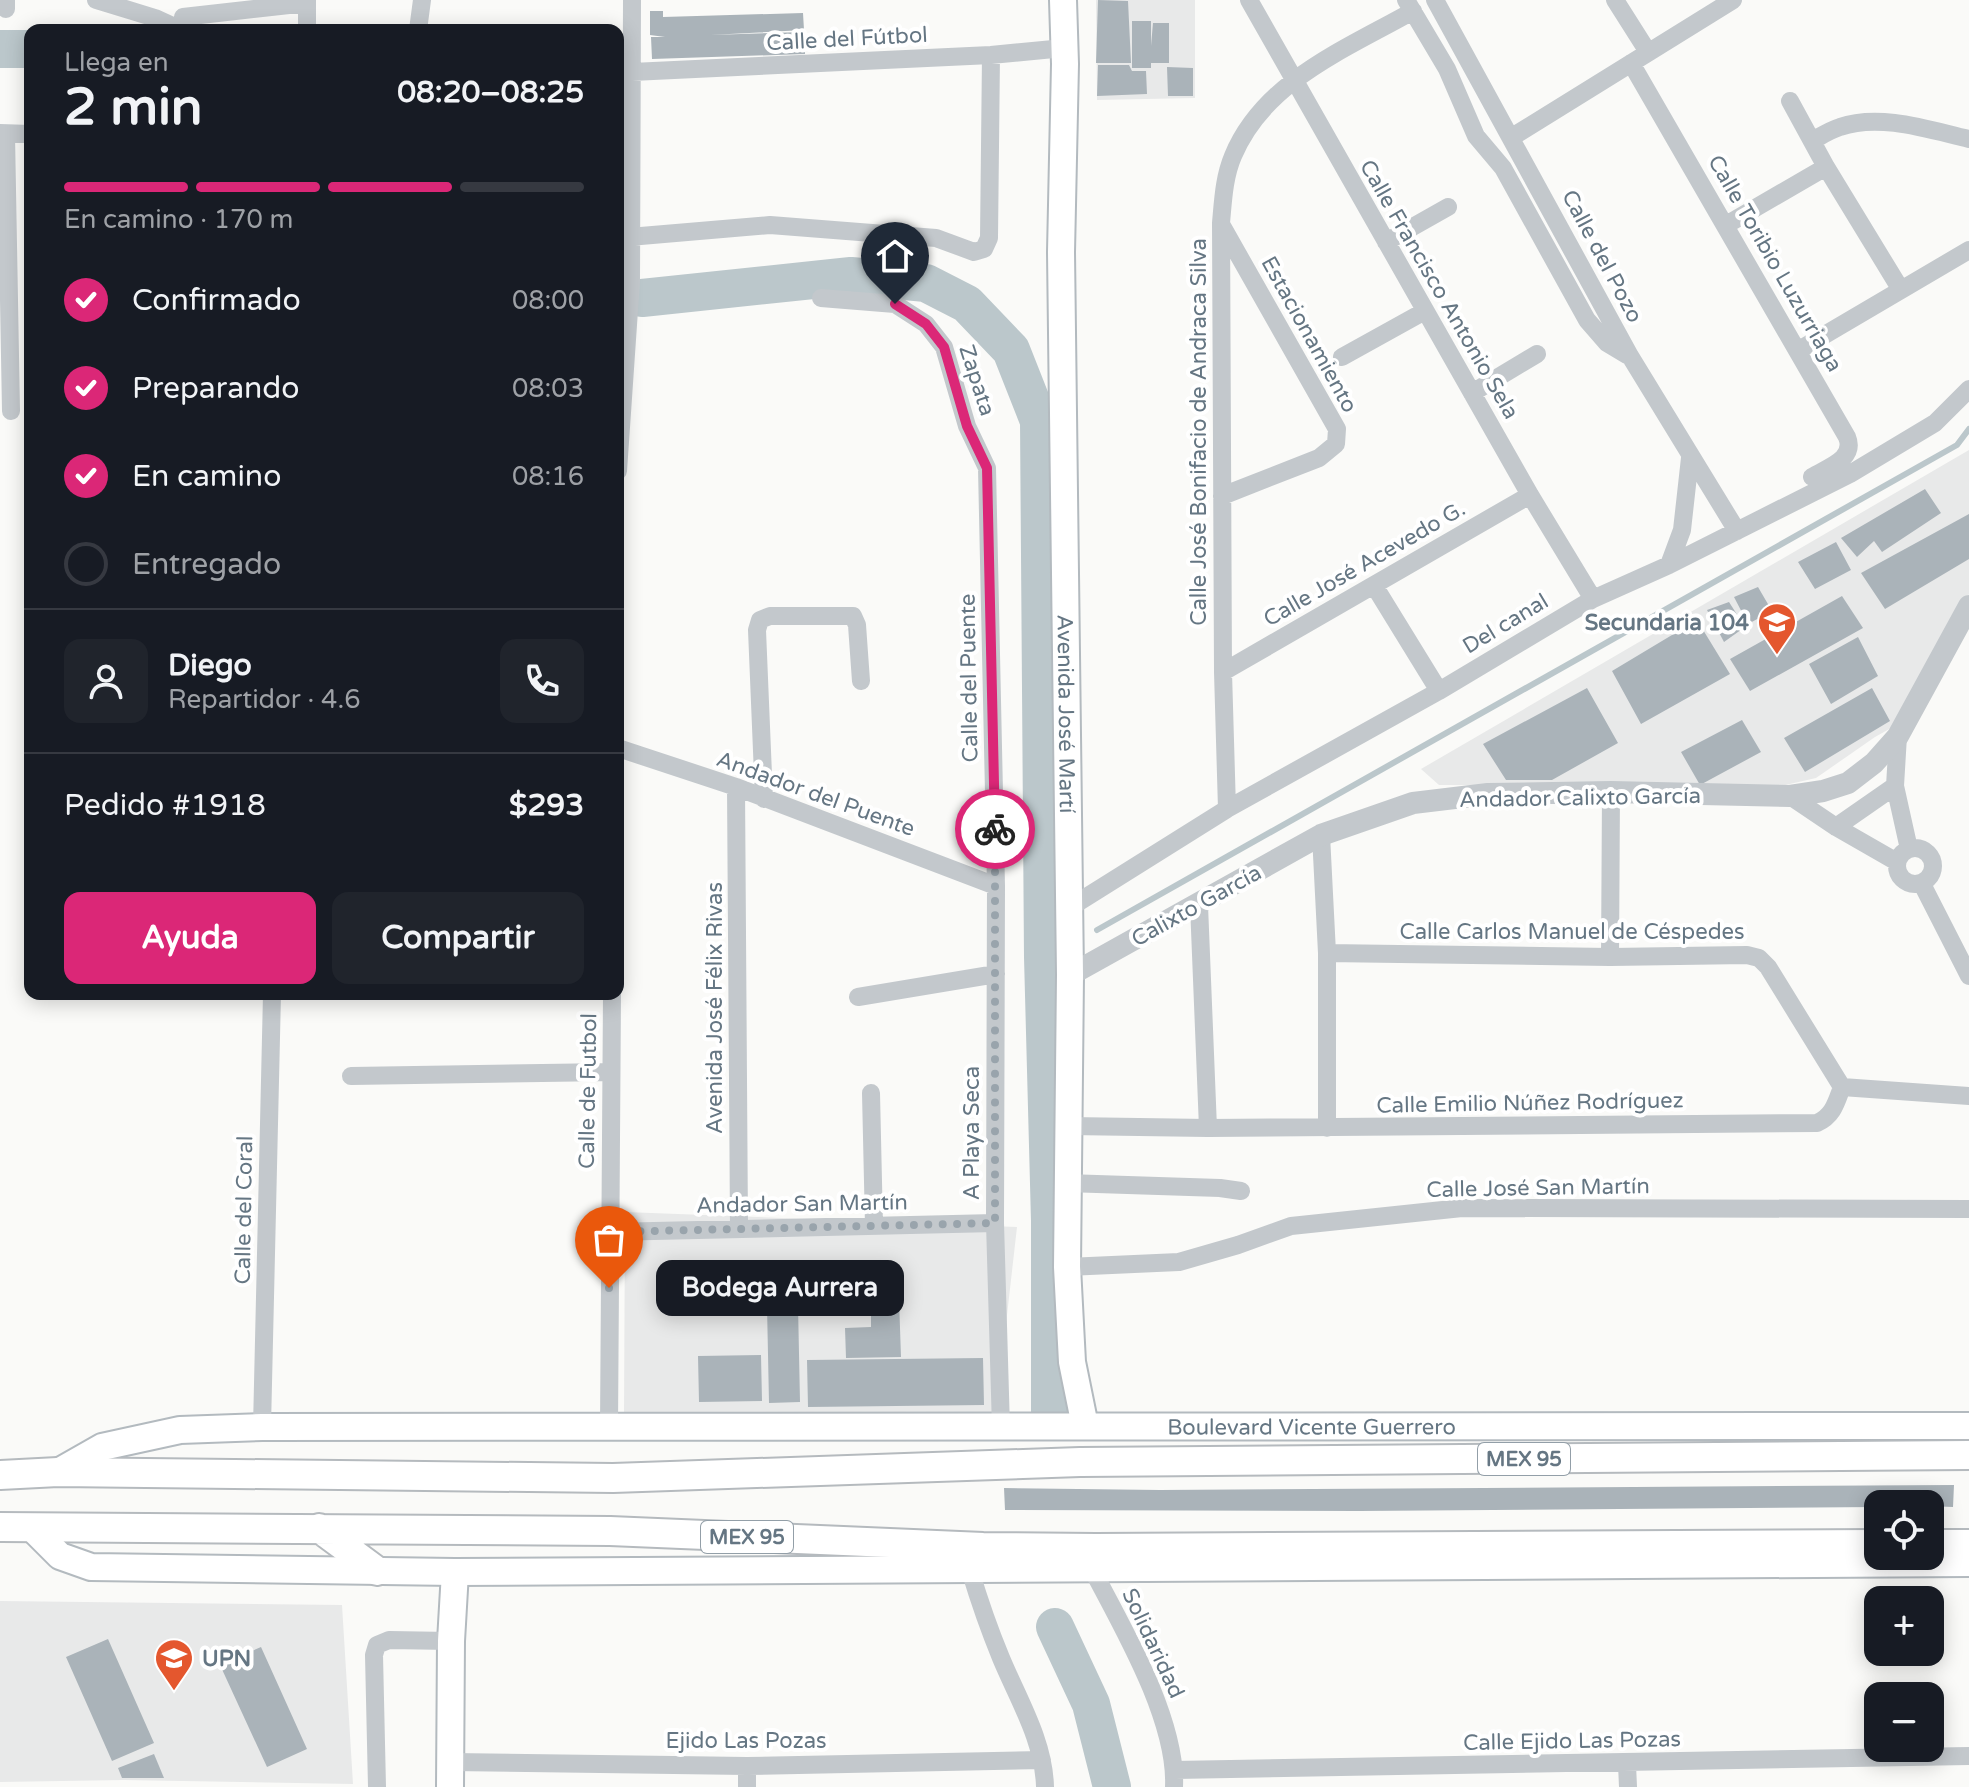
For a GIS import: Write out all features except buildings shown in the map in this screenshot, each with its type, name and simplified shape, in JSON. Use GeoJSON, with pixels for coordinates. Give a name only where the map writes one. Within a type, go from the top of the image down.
{"type":"FeatureCollection","features":[{"type":"Feature","properties":{"kind":"main road","name":"Avenida José Martí"},"geometry":{"type":"LineString","coordinates":[[1063,0],[1061,268],[1070,975],[1067,1267],[1072,1362],[1085,1426]]}},
{"type":"Feature","properties":{"kind":"main road","name":"Boulevard Vicente Guerrero"},"geometry":{"type":"LineString","coordinates":[[58,1472],[102,1447],[133,1440],[180,1430],[262,1427],[1969,1426]]}},
{"type":"Feature","properties":{"kind":"main road","name":"MEX 95"},"geometry":{"type":"LineString","coordinates":[[0,1475],[58,1472],[613,1478],[1080,1462],[1969,1455]]}},
{"type":"Feature","properties":{"kind":"main road","name":"MEX 95"},"geometry":{"type":"LineString","coordinates":[[0,1527],[610,1531],[983,1547],[1864,1544]]}},
{"type":"Feature","properties":{"kind":"main road"},"geometry":{"type":"LineString","coordinates":[[31,1527],[60,1556],[91,1567],[455,1572],[1969,1563]]}},
{"type":"Feature","properties":{"kind":"main road"},"geometry":{"type":"LineString","coordinates":[[319,1528],[377,1571]]}},
{"type":"Feature","properties":{"kind":"main road"},"geometry":{"type":"LineString","coordinates":[[1944,1544],[1969,1544]]}},
{"type":"Feature","properties":{"kind":"main road"},"geometry":{"type":"LineString","coordinates":[[451,1775],[451,1641],[455,1572]]}},
{"type":"Feature","properties":{"kind":"street"},"geometry":{"type":"LineString","coordinates":[[96,0],[155,18],[183,19],[307,1],[307,24]]}},
{"type":"Feature","properties":{"kind":"street"},"geometry":{"type":"LineString","coordinates":[[419,24],[422,0]]}},
{"type":"Feature","properties":{"kind":"street"},"geometry":{"type":"LineString","coordinates":[[624,308],[629,237],[632,0]]}},
{"type":"Feature","properties":{"kind":"street","name":"Calle Francisco Antonio Sela"},"geometry":{"type":"LineString","coordinates":[[1249,0],[1530,495],[1593,599]]}},
{"type":"Feature","properties":{"kind":"street","name":"Calle del Pozo"},"geometry":{"type":"LineString","coordinates":[[1435,0],[1630,356],[1737,531]]}},
{"type":"Feature","properties":{"kind":"street"},"geometry":{"type":"LineString","coordinates":[[1615,0],[1648,52]]}},
{"type":"Feature","properties":{"kind":"street"},"geometry":{"type":"LineString","coordinates":[[1512,137],[1733,0]]}},
{"type":"Feature","properties":{"kind":"street"},"geometry":{"type":"LineString","coordinates":[[1410,6],[1447,69],[1476,136],[1503,168],[1587,320],[1607,343],[1630,356]]}},
{"type":"Feature","properties":{"kind":"street","name":"Calle José Bonifacio de Andraca Silva"},"geometry":{"type":"LineString","coordinates":[[1227,809],[1222,496],[1221,223],[1224,190],[1233,156],[1267,104],[1294,79],[1410,6]]}},
{"type":"Feature","properties":{"kind":"street","name":"Calle del Fútbol"},"geometry":{"type":"LineString","coordinates":[[632,72],[991,55],[1064,48]]}},
{"type":"Feature","properties":{"kind":"street"},"geometry":{"type":"LineString","coordinates":[[629,237],[770,225],[893,233],[936,238],[974,252],[984,249],[989,238],[991,55]]}},
{"type":"Feature","properties":{"kind":"street","name":"Calle Toribio Luzurriaga"},"geometry":{"type":"LineString","coordinates":[[1631,63],[1840,421],[1851,445],[1842,460],[1812,477]]}},
{"type":"Feature","properties":{"kind":"street"},"geometry":{"type":"LineString","coordinates":[[1790,101],[1901,290]]}},
{"type":"Feature","properties":{"kind":"street"},"geometry":{"type":"LineString","coordinates":[[1812,141],[1840,126],[1869,122],[1912,126],[1969,139]]}},
{"type":"Feature","properties":{"kind":"street"},"geometry":{"type":"LineString","coordinates":[[11,411],[3,133],[24,134]]}},
{"type":"Feature","properties":{"kind":"street"},"geometry":{"type":"LineString","coordinates":[[1726,225],[1826,167]]}},
{"type":"Feature","properties":{"kind":"street"},"geometry":{"type":"LineString","coordinates":[[1386,242],[1448,207]]}},
{"type":"Feature","properties":{"kind":"street","name":"Estacionamiento"},"geometry":{"type":"LineString","coordinates":[[1221,223],[1337,429],[1336,444],[1319,458],[1222,496]]}},
{"type":"Feature","properties":{"kind":"street"},"geometry":{"type":"LineString","coordinates":[[1799,350],[1969,250]]}},
{"type":"Feature","properties":{"kind":"street","name":"Zapata"},"geometry":{"type":"LineString","coordinates":[[821,298],[895,304],[926,324],[944,347],[967,426],[987,468]]}},
{"type":"Feature","properties":{"kind":"street"},"geometry":{"type":"LineString","coordinates":[[1342,357],[1425,311]]}},
{"type":"Feature","properties":{"kind":"street"},"geometry":{"type":"LineString","coordinates":[[1472,393],[1537,354]]}},
{"type":"Feature","properties":{"kind":"street","name":"Del canal"},"geometry":{"type":"LineString","coordinates":[[1069,908],[1227,809],[1439,691],[1593,599],[1669,565],[1850,474],[1935,423],[1969,389]]}},
{"type":"Feature","properties":{"kind":"street"},"geometry":{"type":"LineString","coordinates":[[1669,565],[1682,530],[1690,458]]}},
{"type":"Feature","properties":{"kind":"street","name":"Calle del Puente"},"geometry":{"type":"LineString","coordinates":[[987,468],[996,886]]}},
{"type":"Feature","properties":{"kind":"street","name":"Calle José Acevedo G."},"geometry":{"type":"LineString","coordinates":[[1223,672],[1530,495]]}},
{"type":"Feature","properties":{"kind":"street"},"geometry":{"type":"LineString","coordinates":[[1375,587],[1439,691]]}},
{"type":"Feature","properties":{"kind":"street"},"geometry":{"type":"LineString","coordinates":[[1790,796],[1836,827],[1903,855],[1920,848],[1930,855],[1934,866],[1931,876],[1922,884],[1909,883],[1899,875],[1903,855],[1895,786],[1898,736],[1969,606]]}},
{"type":"Feature","properties":{"kind":"street"},"geometry":{"type":"LineString","coordinates":[[764,799],[757,630],[760,620],[770,616],[853,616],[857,625],[861,681]]}},
{"type":"Feature","properties":{"kind":"street","name":"Andador Calixto García"},"geometry":{"type":"LineString","coordinates":[[1321,835],[1413,803],[1488,794],[1611,792],[1790,796],[1823,791],[1848,783],[1874,763],[1898,736]]}},
{"type":"Feature","properties":{"kind":"street","name":"Andador del Puente"},"geometry":{"type":"LineString","coordinates":[[624,750],[736,787],[996,886]]}},
{"type":"Feature","properties":{"kind":"street"},"geometry":{"type":"LineString","coordinates":[[1836,827],[1895,786]]}},
{"type":"Feature","properties":{"kind":"street","name":"Avenida José Félix Rivas"},"geometry":{"type":"LineString","coordinates":[[736,787],[739,1227]]}},
{"type":"Feature","properties":{"kind":"street"},"geometry":{"type":"LineString","coordinates":[[1610,957],[1611,792]]}},
{"type":"Feature","properties":{"kind":"street"},"geometry":{"type":"LineString","coordinates":[[1321,835],[1327,953],[1327,1128]]}},
{"type":"Feature","properties":{"kind":"street","name":"Calixto García"},"geometry":{"type":"LineString","coordinates":[[1070,975],[1321,835]]}},
{"type":"Feature","properties":{"kind":"street"},"geometry":{"type":"LineString","coordinates":[[1922,884],[1969,976]]}},
{"type":"Feature","properties":{"kind":"street","name":"A Playa Seca"},"geometry":{"type":"LineString","coordinates":[[996,886],[995,1223],[1001,1428]]}},
{"type":"Feature","properties":{"kind":"street"},"geometry":{"type":"LineString","coordinates":[[1199,905],[1208,1128]]}},
{"type":"Feature","properties":{"kind":"street","name":"Calle Carlos Manuel de Céspedes"},"geometry":{"type":"LineString","coordinates":[[1327,953],[1610,957],[1747,955],[1759,958],[1842,1087]]}},
{"type":"Feature","properties":{"kind":"street"},"geometry":{"type":"LineString","coordinates":[[858,997],[996,974]]}},
{"type":"Feature","properties":{"kind":"street","name":"Calle del Coral"},"geometry":{"type":"LineString","coordinates":[[262,1427],[272,1000]]}},
{"type":"Feature","properties":{"kind":"street","name":"Calle de Futbol"},"geometry":{"type":"LineString","coordinates":[[609,1427],[612,1000]]}},
{"type":"Feature","properties":{"kind":"street"},"geometry":{"type":"LineString","coordinates":[[351,1076],[610,1072]]}},
{"type":"Feature","properties":{"kind":"street"},"geometry":{"type":"LineString","coordinates":[[1842,1087],[1969,1096]]}},
{"type":"Feature","properties":{"kind":"street","name":"Calle Emilio Núñez Rodríguez"},"geometry":{"type":"LineString","coordinates":[[1069,1126],[1327,1128],[1817,1123],[1833,1111],[1842,1087]]}},
{"type":"Feature","properties":{"kind":"street"},"geometry":{"type":"LineString","coordinates":[[871,1093],[874,1226]]}},
{"type":"Feature","properties":{"kind":"street"},"geometry":{"type":"LineString","coordinates":[[1066,1183],[1241,1191]]}},
{"type":"Feature","properties":{"kind":"street","name":"Calle José San Martín"},"geometry":{"type":"LineString","coordinates":[[1067,1267],[1179,1262],[1291,1226],[1462,1208],[1969,1209]]}},
{"type":"Feature","properties":{"kind":"street","name":"Andador San Martín"},"geometry":{"type":"LineString","coordinates":[[610,1232],[995,1223]]}},
{"type":"Feature","properties":{"kind":"street","name":"Solidaridad"},"geometry":{"type":"LineString","coordinates":[[1092,1569],[1161,1708],[1174,1779]]}},
{"type":"Feature","properties":{"kind":"street"},"geometry":{"type":"LineString","coordinates":[[970,1570],[989,1630],[1034,1734],[1042,1760],[1045,1787]]}},
{"type":"Feature","properties":{"kind":"street"},"geometry":{"type":"LineString","coordinates":[[377,1787],[374,1655],[377,1645],[389,1640],[451,1641]]}},
{"type":"Feature","properties":{"kind":"street","name":"Calle Ejido Las Pozas"},"geometry":{"type":"LineString","coordinates":[[1174,1779],[1969,1756]]}},
{"type":"Feature","properties":{"kind":"street","name":"Ejido Las Pozas"},"geometry":{"type":"LineString","coordinates":[[451,1775],[1042,1760]]}},
{"type":"Feature","properties":{"kind":"street"},"geometry":{"type":"LineString","coordinates":[[1627,1764],[1628,1787]]}},
{"type":"Feature","properties":{"kind":"street"},"geometry":{"type":"LineString","coordinates":[[747,1766],[747,1787]]}},
{"type":"Feature","properties":{"kind":"shaded area"},"geometry":{"type":"Polygon","coordinates":[[[1096,0],[1195,0],[1195,98],[1097,100],[1096,0]]]}},
{"type":"Feature","properties":{"kind":"shaded area","name":"Secundaria 104"},"geometry":{"type":"Polygon","coordinates":[[[1969,450],[1969,594],[1909,718],[1875,737],[1816,778],[1781,786],[1439,785],[1421,769],[1969,450]]]}},
{"type":"Feature","properties":{"kind":"shaded area"},"geometry":{"type":"Polygon","coordinates":[[[625,1212],[1017,1227],[995,1421],[624,1415],[625,1212]]]}},
{"type":"Feature","properties":{"kind":"shaded area","name":"UPN"},"geometry":{"type":"Polygon","coordinates":[[[0,1601],[342,1605],[353,1784],[124,1780],[0,1782],[0,1601]]]}},
{"type":"Feature","properties":{"kind":"waterway"},"geometry":{"type":"LineString","coordinates":[[0,49],[24,49]]}},
{"type":"Feature","properties":{"kind":"waterway"},"geometry":{"type":"LineString","coordinates":[[642,298],[851,276],[926,283],[967,304],[1011,350],[1039,421],[1050,1414]]}},
{"type":"Feature","properties":{"kind":"waterway"},"geometry":{"type":"LineString","coordinates":[[1097,930],[1957,445],[1969,429]]}},
{"type":"Feature","properties":{"kind":"waterway"},"geometry":{"type":"LineString","coordinates":[[1043,957],[1049,954]]}},
{"type":"Feature","properties":{"kind":"waterway"},"geometry":{"type":"LineString","coordinates":[[1055,1627],[1091,1704],[1112,1787]]}},
{"type":"Feature","properties":{"kind":"way so far"},"geometry":{"type":"LineString","coordinates":[[609,1288],[610,1232],[995,1223],[995,829]]}},
{"type":"Feature","properties":{"kind":"place","name":"Secundaria 104"},"geometry":{"type":"Point","coordinates":[1777,656]}},
{"type":"Feature","properties":{"kind":"place","name":"Bodega Aurrera"},"geometry":{"type":"Point","coordinates":[609,1288]}},
{"type":"Feature","properties":{"kind":"place","name":"UPN"},"geometry":{"type":"Point","coordinates":[174,1692]}},
{"type":"Feature","properties":{"kind":"route"},"geometry":{"type":"LineString","coordinates":[[895,304],[926,324],[944,347],[967,426],[987,468],[995,829]]}}]}
